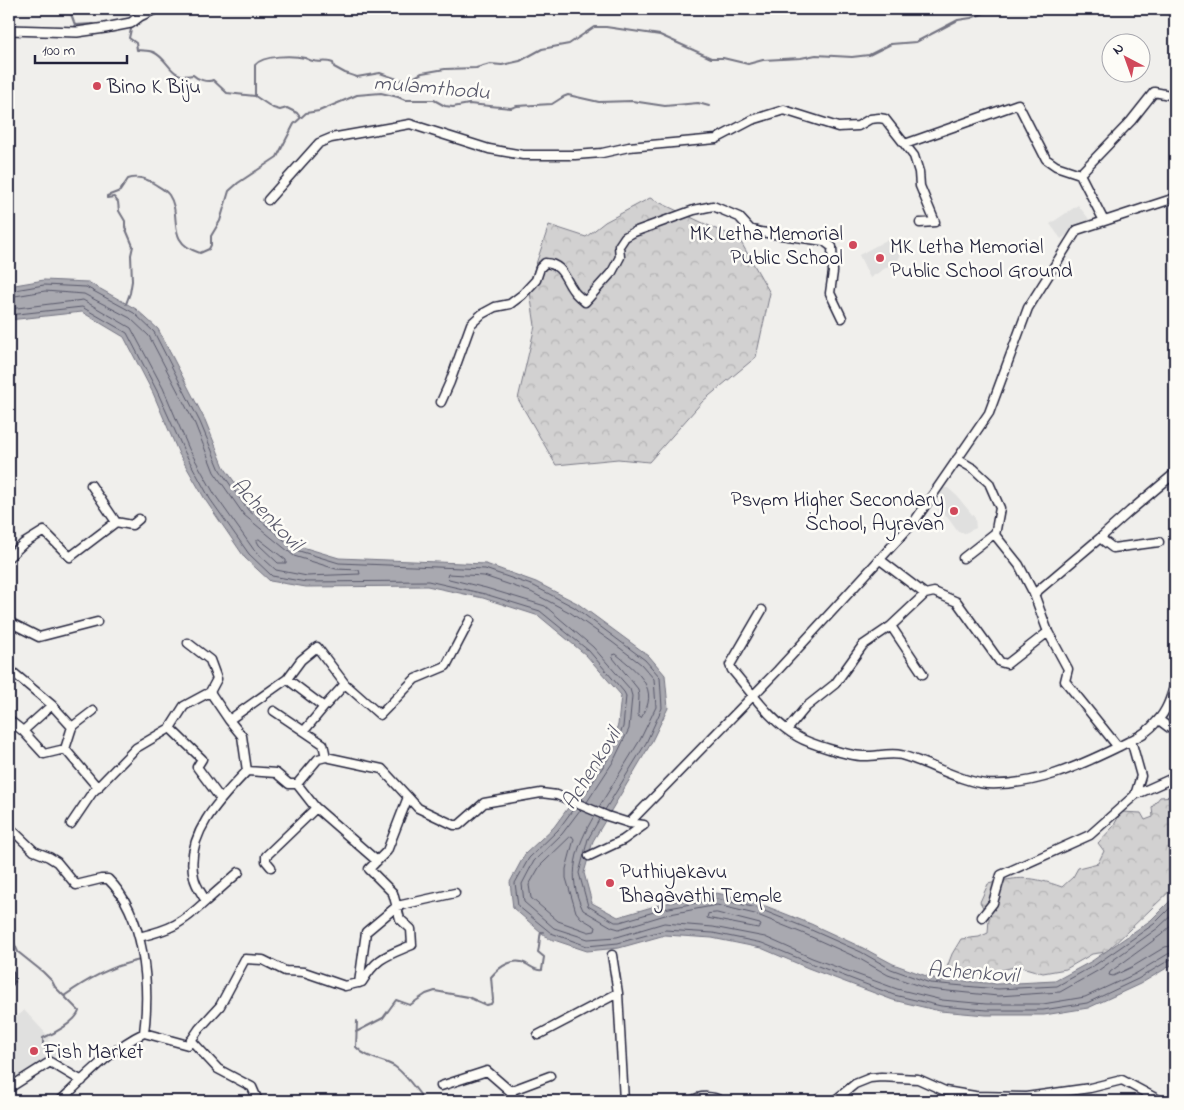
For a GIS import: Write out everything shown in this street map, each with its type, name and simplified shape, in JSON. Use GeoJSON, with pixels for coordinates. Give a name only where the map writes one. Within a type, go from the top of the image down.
{"type":"FeatureCollection","features":[{"type":"Feature","properties":{"kind":"main road"},"geometry":{"type":"LineString","coordinates":[[9,30],[77,32],[131,23],[140,16],[155,9]]}},
{"type":"Feature","properties":{"kind":"street"},"geometry":{"type":"LineString","coordinates":[[1080,174],[1131,121],[1154,92],[1175,96]]}},
{"type":"Feature","properties":{"kind":"street"},"geometry":{"type":"LineString","coordinates":[[905,144],[1018,104],[1046,159],[1056,166],[1080,174],[1104,221]]}},
{"type":"Feature","properties":{"kind":"street"},"geometry":{"type":"LineString","coordinates":[[268,200],[319,143],[331,138],[358,132],[410,124],[489,149],[523,155],[575,155],[602,153],[629,147],[716,139],[752,120],[784,110],[838,127],[858,126],[870,120],[884,119],[914,156],[919,172],[920,186],[934,222],[920,223]]}},
{"type":"Feature","properties":{"kind":"street"},"geometry":{"type":"LineString","coordinates":[[629,823],[753,695],[914,522],[989,413],[1028,308],[1077,230],[1175,198]]}},
{"type":"Feature","properties":{"kind":"street"},"geometry":{"type":"LineString","coordinates":[[441,402],[471,324],[482,314],[495,307],[510,304],[522,296],[536,280],[540,268],[545,263],[553,264],[560,269],[574,292],[585,302],[612,272],[620,257],[619,246],[625,237],[694,210],[713,206],[739,217],[750,229],[824,241],[832,247],[833,272],[830,293],[842,318]]}},
{"type":"Feature","properties":{"kind":"street"},"geometry":{"type":"LineString","coordinates":[[957,459],[974,469],[989,483],[1000,508],[995,535],[1019,565],[1034,594],[1048,632],[1068,669],[1065,681],[1118,747]]}},
{"type":"Feature","properties":{"kind":"street"},"geometry":{"type":"LineString","coordinates":[[1034,594],[1175,473]]}},
{"type":"Feature","properties":{"kind":"street"},"geometry":{"type":"LineString","coordinates":[[92,485],[116,522],[132,525],[139,519]]}},
{"type":"Feature","properties":{"kind":"street"},"geometry":{"type":"LineString","coordinates":[[9,557],[23,544],[44,531],[70,557],[116,522]]}},
{"type":"Feature","properties":{"kind":"street"},"geometry":{"type":"LineString","coordinates":[[963,558],[995,533]]}},
{"type":"Feature","properties":{"kind":"street"},"geometry":{"type":"LineString","coordinates":[[1100,538],[1113,548],[1159,542]]}},
{"type":"Feature","properties":{"kind":"street"},"geometry":{"type":"LineString","coordinates":[[879,559],[925,594]]}},
{"type":"Feature","properties":{"kind":"street"},"geometry":{"type":"LineString","coordinates":[[787,730],[806,706],[835,684],[863,646],[891,626],[925,594],[934,592],[957,602],[1000,662],[1007,664],[1048,632]]}},
{"type":"Feature","properties":{"kind":"street"},"geometry":{"type":"LineString","coordinates":[[762,610],[730,665],[732,670],[765,709],[787,730],[799,737],[842,753],[860,756],[899,754],[986,784],[1031,781],[1053,776],[1144,734],[1159,720],[1166,708],[1175,684]]}},
{"type":"Feature","properties":{"kind":"street"},"geometry":{"type":"LineString","coordinates":[[229,720],[288,679],[301,660],[318,647],[344,684],[380,714],[415,680],[446,666],[470,620]]}},
{"type":"Feature","properties":{"kind":"street"},"geometry":{"type":"LineString","coordinates":[[9,622],[39,637],[97,622]]}},
{"type":"Feature","properties":{"kind":"street"},"geometry":{"type":"LineString","coordinates":[[891,626],[923,674]]}},
{"type":"Feature","properties":{"kind":"street"},"geometry":{"type":"LineString","coordinates":[[71,824],[98,788],[136,748],[170,728],[184,706],[210,692],[217,679],[210,660],[188,643]]}},
{"type":"Feature","properties":{"kind":"street"},"geometry":{"type":"LineString","coordinates":[[9,669],[52,705],[72,727]]}},
{"type":"Feature","properties":{"kind":"street"},"geometry":{"type":"LineString","coordinates":[[288,679],[324,707]]}},
{"type":"Feature","properties":{"kind":"street"},"geometry":{"type":"LineString","coordinates":[[304,731],[344,684]]}},
{"type":"Feature","properties":{"kind":"street"},"geometry":{"type":"LineString","coordinates":[[210,692],[242,736],[247,771]]}},
{"type":"Feature","properties":{"kind":"street"},"geometry":{"type":"LineString","coordinates":[[23,731],[52,705]]}},
{"type":"Feature","properties":{"kind":"street"},"geometry":{"type":"LineString","coordinates":[[65,749],[72,727],[93,711]]}},
{"type":"Feature","properties":{"kind":"street"},"geometry":{"type":"LineString","coordinates":[[274,711],[323,744],[326,757]]}},
{"type":"Feature","properties":{"kind":"street"},"geometry":{"type":"LineString","coordinates":[[9,720],[23,731],[44,754],[65,749]]}},
{"type":"Feature","properties":{"kind":"street"},"geometry":{"type":"LineString","coordinates":[[1159,720],[1175,732]]}},
{"type":"Feature","properties":{"kind":"street"},"geometry":{"type":"LineString","coordinates":[[170,728],[202,759],[197,767],[220,798]]}},
{"type":"Feature","properties":{"kind":"street"},"geometry":{"type":"LineString","coordinates":[[1131,740],[1141,776],[1135,795]]}},
{"type":"Feature","properties":{"kind":"street"},"geometry":{"type":"LineString","coordinates":[[65,749],[98,788]]}},
{"type":"Feature","properties":{"kind":"street"},"geometry":{"type":"LineString","coordinates":[[206,901],[194,878],[193,854],[202,827],[220,798],[247,771],[276,773],[289,784],[297,784],[318,759],[326,757],[382,769],[418,808],[454,825],[458,825],[484,803],[541,793],[557,795],[607,816],[629,823],[644,825],[623,840],[589,856]]}},
{"type":"Feature","properties":{"kind":"street"},"geometry":{"type":"LineString","coordinates":[[982,917],[993,903],[1001,875],[1090,835],[1135,795],[1175,777]]}},
{"type":"Feature","properties":{"kind":"street"},"geometry":{"type":"LineString","coordinates":[[297,784],[316,808],[377,861]]}},
{"type":"Feature","properties":{"kind":"street"},"geometry":{"type":"LineString","coordinates":[[60,1101],[98,1066],[133,1038],[144,1033],[188,1045],[199,1029],[220,1006],[245,959],[263,960],[285,971],[304,972],[345,986],[362,982],[370,967],[383,957],[412,945],[411,929],[400,919],[393,893],[369,869],[387,851],[408,797]]}},
{"type":"Feature","properties":{"kind":"street"},"geometry":{"type":"LineString","coordinates":[[271,867],[266,861],[266,856],[316,808]]}},
{"type":"Feature","properties":{"kind":"street"},"geometry":{"type":"LineString","coordinates":[[9,827],[34,851],[57,862],[76,885],[101,879],[108,879],[112,884],[129,910],[139,937],[146,985],[144,1033]]}},
{"type":"Feature","properties":{"kind":"street"},"geometry":{"type":"LineString","coordinates":[[139,937],[165,931],[187,919],[239,872]]}},
{"type":"Feature","properties":{"kind":"street"},"geometry":{"type":"LineString","coordinates":[[358,983],[366,932],[397,906],[455,893]]}},
{"type":"Feature","properties":{"kind":"street"},"geometry":{"type":"LineString","coordinates":[[612,955],[618,993],[624,1101]]}},
{"type":"Feature","properties":{"kind":"street"},"geometry":{"type":"LineString","coordinates":[[9,974],[9,982]]}},
{"type":"Feature","properties":{"kind":"street"},"geometry":{"type":"LineString","coordinates":[[538,1035],[618,993]]}},
{"type":"Feature","properties":{"kind":"street"},"geometry":{"type":"LineString","coordinates":[[191,1040],[218,1069],[252,1087],[258,1101]]}},
{"type":"Feature","properties":{"kind":"street"},"geometry":{"type":"LineString","coordinates":[[9,1088],[50,1062],[82,1081]]}},
{"type":"Feature","properties":{"kind":"street"},"geometry":{"type":"LineString","coordinates":[[441,1086],[487,1071],[510,1091],[515,1101]]}},
{"type":"Feature","properties":{"kind":"street"},"geometry":{"type":"LineString","coordinates":[[510,1091],[550,1076]]}},
{"type":"Feature","properties":{"kind":"street"},"geometry":{"type":"LineString","coordinates":[[834,1101],[855,1084],[870,1078],[890,1076],[918,1079],[945,1090],[975,1096],[1026,1098],[1090,1088],[1122,1080],[1161,1101]]}},
{"type":"Feature","properties":{"kind":"street"},"geometry":{"type":"LineString","coordinates":[[692,1101],[696,1098],[707,1096],[722,1101]]}},
{"type":"Feature","properties":{"kind":"shaded area"},"geometry":{"type":"Polygon","coordinates":[[[1078,205],[1089,219],[1061,239],[1050,224],[1078,205]]]}},
{"type":"Feature","properties":{"kind":"shaded area","name":"MK Letha Memorial Public School Ground"},"geometry":{"type":"Polygon","coordinates":[[[892,237],[902,252],[898,260],[870,278],[859,255],[892,237]]]}},
{"type":"Feature","properties":{"kind":"shaded area","name":"Psvpm Higher Secondary School, Ayravan"},"geometry":{"type":"Polygon","coordinates":[[[941,488],[948,488],[957,496],[975,518],[976,528],[965,533],[958,532],[948,518],[929,502],[941,488]]]}},
{"type":"Feature","properties":{"kind":"shaded area"},"geometry":{"type":"Polygon","coordinates":[[[24,1010],[50,1038],[48,1040],[59,1053],[23,1077],[20,1075],[9,1084],[9,1054],[15,1049],[9,1041],[9,1024],[24,1010]]]}},
{"type":"Feature","properties":{"kind":"green space"},"geometry":{"type":"Polygon","coordinates":[[[650,198],[718,230],[738,237],[770,293],[756,357],[703,401],[649,462],[618,459],[556,465],[518,399],[535,326],[529,285],[549,225],[586,237],[605,222],[650,198]]]}},
{"type":"Feature","properties":{"kind":"green space"},"geometry":{"type":"Polygon","coordinates":[[[1175,796],[1175,886],[1106,952],[1092,954],[1066,969],[1043,973],[1018,966],[986,974],[970,974],[946,970],[952,954],[961,939],[979,937],[988,933],[989,918],[980,902],[988,884],[1025,878],[1062,887],[1073,877],[1078,868],[1098,863],[1104,851],[1098,843],[1113,827],[1121,812],[1141,813],[1145,820],[1153,817],[1152,807],[1160,797],[1175,796]]]}},
{"type":"Feature","properties":{"kind":"water"},"geometry":{"type":"Polygon","coordinates":[[[44,280],[88,282],[136,309],[158,329],[205,420],[224,467],[252,507],[299,546],[339,558],[486,564],[536,582],[577,603],[649,656],[665,675],[668,708],[650,745],[593,841],[584,873],[592,903],[618,917],[662,904],[717,893],[758,903],[811,924],[893,964],[932,978],[997,984],[1055,981],[1092,961],[1151,920],[1175,896],[1175,963],[1140,984],[1088,1008],[1044,1015],[986,1015],[940,1011],[893,1000],[761,948],[712,938],[665,935],[619,948],[587,951],[548,938],[513,908],[510,882],[525,854],[554,827],[603,756],[618,725],[621,695],[586,655],[539,616],[483,598],[427,586],[306,587],[270,581],[245,558],[206,501],[179,454],[153,393],[124,337],[82,312],[9,320],[9,286],[44,280]]]}},
{"type":"Feature","properties":{"kind":"waterway"},"geometry":{"type":"LineString","coordinates":[[69,9],[75,25],[93,24],[98,26]]}},
{"type":"Feature","properties":{"kind":"waterway"},"geometry":{"type":"LineString","coordinates":[[255,96],[255,65],[264,59],[286,56],[300,57],[316,62],[330,62],[333,63],[334,67],[357,77],[380,73],[400,80],[411,79],[422,73],[445,69],[476,68],[490,64],[502,65],[520,61],[542,49],[569,44],[594,27],[606,27],[660,35],[711,58],[723,58],[748,64],[763,60],[801,58],[816,55],[852,57],[869,55],[891,44],[916,42],[958,20],[971,18],[995,9]]}},
{"type":"Feature","properties":{"kind":"waterway"},"geometry":{"type":"LineString","coordinates":[[132,25],[129,38],[136,43],[137,50],[151,51],[159,55],[174,72],[185,76],[193,75],[205,81],[213,80],[227,93],[255,96],[273,108],[280,110],[287,108],[297,113],[300,117]]}},
{"type":"Feature","properties":{"kind":"waterway","name":"mulamthodu"},"geometry":{"type":"LineString","coordinates":[[107,198],[107,196],[120,191],[128,179],[141,178],[153,183],[164,190],[173,203],[176,228],[182,242],[200,253],[209,249],[211,245],[211,236],[220,221],[229,191],[277,157],[294,124],[306,113],[319,111],[357,95],[381,93],[405,100],[434,100],[445,106],[453,107],[469,104],[511,108],[552,104],[568,95],[599,102],[632,101],[665,106],[698,103],[709,106]]}},
{"type":"Feature","properties":{"kind":"waterway","name":"mulamthodu"},"geometry":{"type":"LineString","coordinates":[[107,198],[114,197],[118,202],[119,211],[125,221],[125,227],[133,246],[131,255],[132,281],[126,304]]}},
{"type":"Feature","properties":{"kind":"waterway"},"geometry":{"type":"LineString","coordinates":[[356,1032],[383,1018],[396,1000],[410,1005],[426,994],[435,991],[468,997],[486,1005],[491,1004],[493,1000],[491,977],[503,966],[513,962],[523,962],[537,970],[542,970],[544,957],[538,952],[541,932],[543,932]]}},
{"type":"Feature","properties":{"kind":"waterway"},"geometry":{"type":"LineString","coordinates":[[9,939],[14,943],[18,952],[43,972],[79,1011],[69,1023],[43,1038],[43,1046],[52,1060]]}},
{"type":"Feature","properties":{"kind":"waterway"},"geometry":{"type":"LineString","coordinates":[[64,996],[100,974],[140,960]]}},
{"type":"Feature","properties":{"kind":"waterway"},"geometry":{"type":"LineString","coordinates":[[357,1021],[356,1047],[365,1054],[398,1069],[425,1101]]}},
{"type":"Feature","properties":{"kind":"place","name":"Bino K Biju"},"geometry":{"type":"Point","coordinates":[97,86]}},
{"type":"Feature","properties":{"kind":"place","name":"MK Letha Memorial Public School"},"geometry":{"type":"Point","coordinates":[853,245]}},
{"type":"Feature","properties":{"kind":"place","name":"MK Letha Memorial Public School Ground"},"geometry":{"type":"Point","coordinates":[880,258]}},
{"type":"Feature","properties":{"kind":"place","name":"Psvpm Higher Secondary School, Ayravan"},"geometry":{"type":"Point","coordinates":[954,511]}},
{"type":"Feature","properties":{"kind":"place","name":"Puthiyakavu Bhagavathi Temple"},"geometry":{"type":"Point","coordinates":[610,883]}},
{"type":"Feature","properties":{"kind":"place","name":"Fish Market"},"geometry":{"type":"Point","coordinates":[34,1051]}},
{"type":"Feature","properties":{"kind":"water label","name":"Achenkovil"},"geometry":{"type":"Point","coordinates":[268,513]}},
{"type":"Feature","properties":{"kind":"water label","name":"Achenkovil"},"geometry":{"type":"Point","coordinates":[590,768]}},
{"type":"Feature","properties":{"kind":"water label","name":"Achenkovil"},"geometry":{"type":"Point","coordinates":[973,971]}}]}
